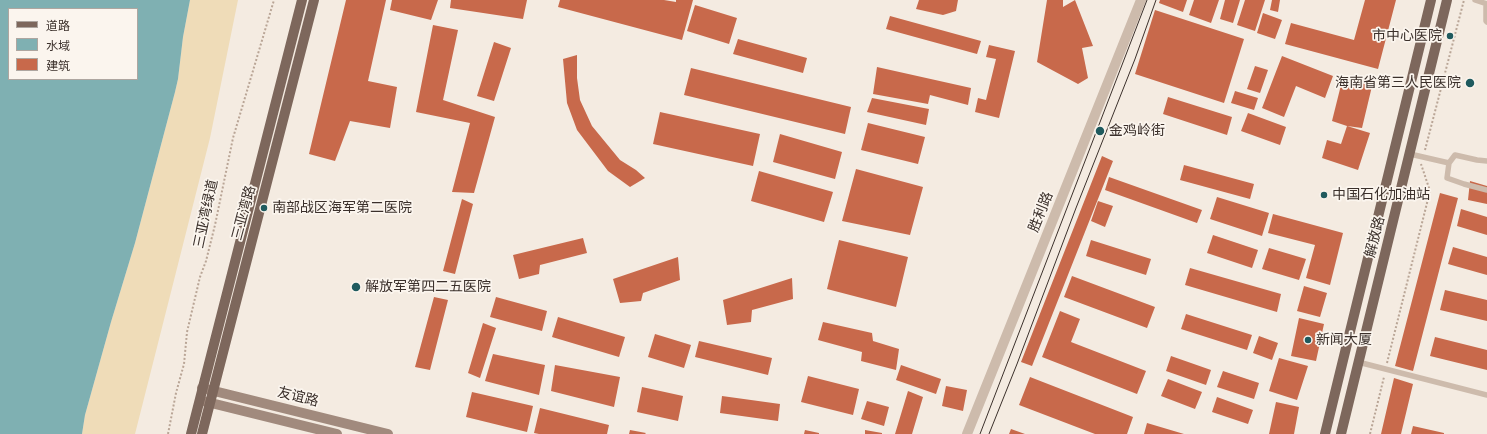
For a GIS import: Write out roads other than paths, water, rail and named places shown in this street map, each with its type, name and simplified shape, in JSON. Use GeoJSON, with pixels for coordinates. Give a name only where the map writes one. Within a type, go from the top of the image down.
{"type":"FeatureCollection","features":[{"type":"Feature","properties":{"kind":"main road","name":"三亚湾路"},"geometry":{"type":"LineString","coordinates":[[191,434],[302,0]]}},
{"type":"Feature","properties":{"kind":"main road","name":"三亚湾路"},"geometry":{"type":"LineString","coordinates":[[202,434],[314,0]]}},
{"type":"Feature","properties":{"kind":"main road","name":"解放路"},"geometry":{"type":"LineString","coordinates":[[1325,434],[1431,0]]}},
{"type":"Feature","properties":{"kind":"main road","name":"解放路"},"geometry":{"type":"LineString","coordinates":[[1341,434],[1447,0]]}},
{"type":"Feature","properties":{"kind":"main road","name":"友谊路"},"geometry":{"type":"LineString","coordinates":[[202,388],[388,434]]}},
{"type":"Feature","properties":{"kind":"main road","name":"友谊路"},"geometry":{"type":"LineString","coordinates":[[199,400],[337,434]]}},
{"type":"Feature","properties":{"kind":"street","name":"胜利路"},"geometry":{"type":"LineString","coordinates":[[968,434],[1141,0]]}},
{"type":"Feature","properties":{"kind":"lane"},"geometry":{"type":"LineString","coordinates":[[1475,0],[1486,4],[1487,22]]}},
{"type":"Feature","properties":{"kind":"lane"},"geometry":{"type":"LineString","coordinates":[[1410,154],[1449,163]]}},
{"type":"Feature","properties":{"kind":"lane"},"geometry":{"type":"LineString","coordinates":[[1487,160],[1477,160],[1455,155],[1449,163],[1447,178],[1487,190]]}},
{"type":"Feature","properties":{"kind":"lane"},"geometry":{"type":"LineString","coordinates":[[1358,362],[1487,395]]}},
{"type":"Feature","properties":{"kind":"water"},"geometry":{"type":"Polygon","coordinates":[[[0,0],[190,0],[175,92],[135,243],[85,415],[82,434],[0,434],[0,0]]]}},
{"type":"Feature","properties":{"kind":"tram line"},"geometry":{"type":"LineString","coordinates":[[980,434],[1147,0]]}},
{"type":"Feature","properties":{"kind":"tram line"},"geometry":{"type":"LineString","coordinates":[[989,434],[1135,59],[1156,0]]}},
{"type":"Feature","properties":{"kind":"place","name":"市中心医院"},"geometry":{"type":"Point","coordinates":[1450,36]}},
{"type":"Feature","properties":{"kind":"place","name":"海南省第三人民医院"},"geometry":{"type":"Point","coordinates":[1470,83]}},
{"type":"Feature","properties":{"kind":"place","name":"金鸡岭街"},"geometry":{"type":"Point","coordinates":[1100,131]}},
{"type":"Feature","properties":{"kind":"place","name":"中国石化加油站"},"geometry":{"type":"Point","coordinates":[1324,195]}},
{"type":"Feature","properties":{"kind":"place","name":"南部战区海军第二医院"},"geometry":{"type":"Point","coordinates":[264,208]}},
{"type":"Feature","properties":{"kind":"place","name":"解放军第四二五医院"},"geometry":{"type":"Point","coordinates":[356,287]}},
{"type":"Feature","properties":{"kind":"place","name":"新闻大厦"},"geometry":{"type":"Point","coordinates":[1308,340]}}]}
